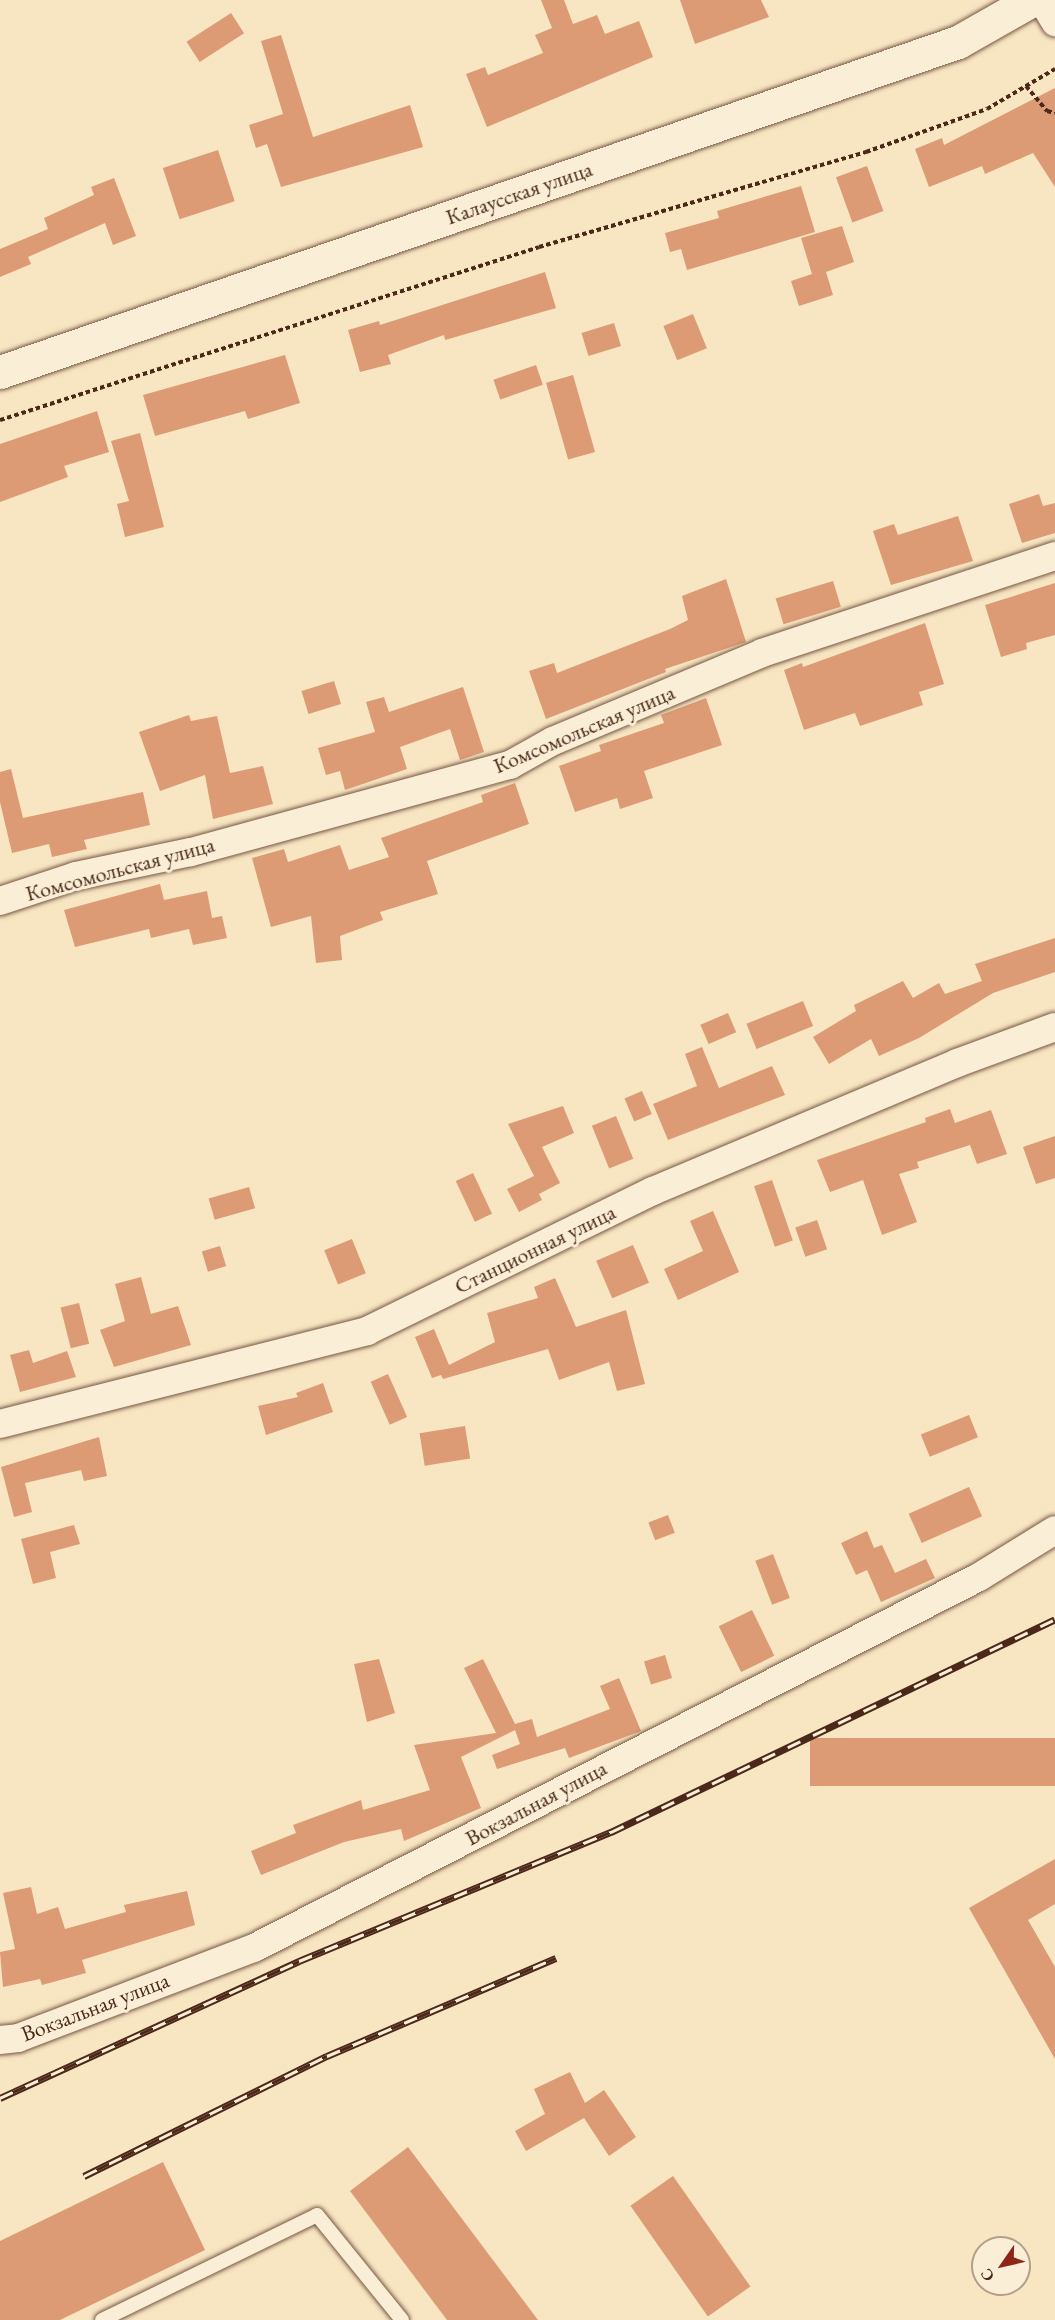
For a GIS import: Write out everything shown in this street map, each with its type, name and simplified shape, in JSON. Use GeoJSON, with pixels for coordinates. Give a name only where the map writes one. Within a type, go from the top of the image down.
{"type":"FeatureCollection","features":[{"type":"Feature","properties":{"kind":"street","name":"Калаусская улица"},"geometry":{"type":"LineString","coordinates":[[0,372],[958,42],[1032,0]]}},
{"type":"Feature","properties":{"kind":"street"},"geometry":{"type":"LineString","coordinates":[[1042,0],[1055,22]]}},
{"type":"Feature","properties":{"kind":"street","name":"Комсомольская улица"},"geometry":{"type":"LineString","coordinates":[[0,901],[76,876],[191,852],[510,765],[553,741],[762,653],[1055,556]]}},
{"type":"Feature","properties":{"kind":"street","name":"Станционная улица"},"geometry":{"type":"LineString","coordinates":[[0,1424],[367,1331],[653,1191],[957,1063],[1055,1027]]}},
{"type":"Feature","properties":{"kind":"street","name":"Вокзальная улица"},"geometry":{"type":"LineString","coordinates":[[0,2040],[18,2038],[254,1948],[979,1577],[1055,1530]]}},
{"type":"Feature","properties":{"kind":"lane"},"geometry":{"type":"LineString","coordinates":[[102,2320],[317,2215],[402,2320]]}},
{"type":"Feature","properties":{"kind":"path"},"geometry":{"type":"LineString","coordinates":[[0,420],[539,247],[866,152],[987,110],[1055,69]]}},
{"type":"Feature","properties":{"kind":"path"},"geometry":{"type":"LineString","coordinates":[[1026,86],[1047,111],[1055,113]]}},
{"type":"Feature","properties":{"kind":"building"},"geometry":{"type":"Polygon","coordinates":[[[541,0],[564,0],[573,24],[597,15],[605,34],[639,21],[653,57],[487,127],[466,74],[485,67],[488,75],[543,53],[535,35],[552,28],[541,0]]]}},
{"type":"Feature","properties":{"kind":"building"},"geometry":{"type":"Polygon","coordinates":[[[680,0],[761,0],[769,17],[695,44],[680,0]]]}},
{"type":"Feature","properties":{"kind":"building"},"geometry":{"type":"Polygon","coordinates":[[[231,13],[244,33],[200,62],[187,42],[231,13]]]}},
{"type":"Feature","properties":{"kind":"building"},"geometry":{"type":"Polygon","coordinates":[[[281,35],[313,137],[410,105],[423,147],[281,187],[267,144],[256,148],[249,125],[283,114],[261,41],[281,35]]]}},
{"type":"Feature","properties":{"kind":"building"},"geometry":{"type":"Polygon","coordinates":[[[1055,88],[1055,187],[1033,153],[985,174],[982,166],[929,187],[915,149],[942,138],[944,145],[1055,88]]]}},
{"type":"Feature","properties":{"kind":"building"},"geometry":{"type":"Polygon","coordinates":[[[218,150],[235,201],[180,219],[163,168],[218,150]]]}},
{"type":"Feature","properties":{"kind":"building"},"geometry":{"type":"Polygon","coordinates":[[[867,166],[883,211],[852,222],[836,177],[867,166]]]}},
{"type":"Feature","properties":{"kind":"building"},"geometry":{"type":"Polygon","coordinates":[[[114,178],[136,236],[113,245],[105,223],[28,257],[31,264],[0,277],[0,249],[48,229],[44,218],[94,195],[91,187],[114,178]]]}},
{"type":"Feature","properties":{"kind":"building"},"geometry":{"type":"Polygon","coordinates":[[[801,186],[815,232],[687,270],[681,249],[670,252],[665,233],[719,218],[717,211],[801,186]]]}},
{"type":"Feature","properties":{"kind":"building"},"geometry":{"type":"Polygon","coordinates":[[[842,226],[854,262],[826,272],[833,295],[799,306],[791,281],[812,274],[801,238],[842,226]]]}},
{"type":"Feature","properties":{"kind":"building"},"geometry":{"type":"Polygon","coordinates":[[[545,272],[556,308],[445,340],[444,335],[388,355],[391,364],[360,372],[348,330],[379,321],[380,325],[545,272]]]}},
{"type":"Feature","properties":{"kind":"building"},"geometry":{"type":"Polygon","coordinates":[[[693,314],[707,348],[677,360],[663,326],[693,314]]]}},
{"type":"Feature","properties":{"kind":"building"},"geometry":{"type":"Polygon","coordinates":[[[614,323],[621,346],[589,356],[581,333],[614,323]]]}},
{"type":"Feature","properties":{"kind":"building"},"geometry":{"type":"Polygon","coordinates":[[[285,355],[300,403],[248,419],[245,411],[155,436],[143,395],[285,355]]]}},
{"type":"Feature","properties":{"kind":"building"},"geometry":{"type":"Polygon","coordinates":[[[536,365],[543,385],[500,400],[493,380],[536,365]]]}},
{"type":"Feature","properties":{"kind":"building"},"geometry":{"type":"Polygon","coordinates":[[[573,375],[595,452],[568,460],[546,383],[573,375]]]}},
{"type":"Feature","properties":{"kind":"building"},"geometry":{"type":"Polygon","coordinates":[[[97,411],[109,452],[64,466],[68,477],[0,502],[0,444],[97,411]]]}},
{"type":"Feature","properties":{"kind":"building"},"geometry":{"type":"Polygon","coordinates":[[[140,433],[164,527],[125,537],[117,504],[129,501],[111,441],[140,433]]]}},
{"type":"Feature","properties":{"kind":"building"},"geometry":{"type":"Polygon","coordinates":[[[1039,494],[1043,506],[1055,503],[1055,533],[1022,543],[1009,504],[1039,494]]]}},
{"type":"Feature","properties":{"kind":"building"},"geometry":{"type":"Polygon","coordinates":[[[958,516],[973,561],[891,585],[873,531],[894,524],[898,535],[958,516]]]}},
{"type":"Feature","properties":{"kind":"building"},"geometry":{"type":"Polygon","coordinates":[[[726,579],[746,642],[665,669],[666,672],[546,719],[529,671],[554,663],[557,673],[670,629],[688,620],[682,596],[726,579]]]}},
{"type":"Feature","properties":{"kind":"building"},"geometry":{"type":"Polygon","coordinates":[[[833,581],[841,607],[784,624],[776,599],[833,581]]]}},
{"type":"Feature","properties":{"kind":"building"},"geometry":{"type":"Polygon","coordinates":[[[1055,583],[1055,635],[1026,643],[1027,649],[1001,657],[985,605],[1055,583]]]}},
{"type":"Feature","properties":{"kind":"building"},"geometry":{"type":"Polygon","coordinates":[[[925,623],[944,684],[919,692],[923,705],[860,726],[855,713],[804,730],[784,670],[802,663],[803,667],[925,623]]]}},
{"type":"Feature","properties":{"kind":"building"},"geometry":{"type":"Polygon","coordinates":[[[334,681],[341,704],[309,714],[301,691],[334,681]]]}},
{"type":"Feature","properties":{"kind":"building"},"geometry":{"type":"Polygon","coordinates":[[[463,687],[484,752],[460,760],[450,729],[400,747],[407,769],[345,790],[340,771],[326,775],[318,748],[375,732],[366,702],[384,697],[389,712],[463,687]]]}},
{"type":"Feature","properties":{"kind":"building"},"geometry":{"type":"Polygon","coordinates":[[[706,698],[722,745],[644,771],[653,798],[620,809],[617,798],[575,812],[559,766],[601,751],[599,745],[664,723],[661,715],[706,698]]]}},
{"type":"Feature","properties":{"kind":"building"},"geometry":{"type":"Polygon","coordinates":[[[189,715],[191,721],[217,716],[230,773],[263,766],[273,804],[213,819],[205,775],[160,791],[139,732],[189,715]]]}},
{"type":"Feature","properties":{"kind":"building"},"geometry":{"type":"Polygon","coordinates":[[[11,769],[23,818],[143,792],[150,825],[84,840],[87,849],[52,857],[49,844],[12,853],[0,802],[0,772],[11,769]]]}},
{"type":"Feature","properties":{"kind":"building"},"geometry":{"type":"Polygon","coordinates":[[[515,783],[529,824],[427,861],[438,894],[380,912],[383,920],[340,936],[342,960],[316,963],[311,916],[271,927],[252,858],[284,849],[288,862],[340,845],[349,870],[389,857],[381,838],[483,802],[481,795],[515,783]]]}},
{"type":"Feature","properties":{"kind":"building"},"geometry":{"type":"Polygon","coordinates":[[[160,884],[164,900],[207,891],[212,918],[222,916],[227,938],[193,945],[189,929],[151,938],[149,929],[75,947],[64,910],[160,884]]]}},
{"type":"Feature","properties":{"kind":"building"},"geometry":{"type":"Polygon","coordinates":[[[1055,938],[1055,972],[993,993],[919,1038],[879,1056],[871,1039],[829,1064],[813,1037],[856,1011],[854,1005],[903,981],[913,998],[939,983],[945,994],[982,981],[975,964],[1055,938]]]}},
{"type":"Feature","properties":{"kind":"building"},"geometry":{"type":"Polygon","coordinates":[[[803,1001],[813,1026],[757,1049],[746,1024],[803,1001]]]}},
{"type":"Feature","properties":{"kind":"building"},"geometry":{"type":"Polygon","coordinates":[[[728,1013],[736,1032],[709,1044],[700,1025],[728,1013]]]}},
{"type":"Feature","properties":{"kind":"building"},"geometry":{"type":"Polygon","coordinates":[[[702,1047],[719,1088],[772,1066],[785,1095],[668,1140],[653,1104],[697,1086],[685,1054],[702,1047]]]}},
{"type":"Feature","properties":{"kind":"building"},"geometry":{"type":"Polygon","coordinates":[[[642,1091],[652,1114],[634,1121],[625,1098],[642,1091]]]}},
{"type":"Feature","properties":{"kind":"building"},"geometry":{"type":"Polygon","coordinates":[[[563,1106],[574,1133],[542,1147],[560,1183],[539,1194],[542,1200],[519,1212],[507,1189],[534,1176],[508,1124],[563,1106]]]}},
{"type":"Feature","properties":{"kind":"building"},"geometry":{"type":"Polygon","coordinates":[[[950,1109],[955,1123],[991,1110],[1007,1154],[977,1164],[970,1145],[917,1162],[919,1168],[899,1174],[917,1222],[882,1235],[863,1180],[830,1192],[817,1160],[926,1122],[925,1118],[950,1109]]]}},
{"type":"Feature","properties":{"kind":"building"},"geometry":{"type":"Polygon","coordinates":[[[616,1116],[633,1159],[609,1168],[592,1126],[616,1116]]]}},
{"type":"Feature","properties":{"kind":"building"},"geometry":{"type":"Polygon","coordinates":[[[1055,1136],[1055,1178],[1036,1184],[1023,1147],[1055,1136]]]}},
{"type":"Feature","properties":{"kind":"building"},"geometry":{"type":"Polygon","coordinates":[[[473,1173],[492,1214],[475,1222],[456,1181],[473,1173]]]}},
{"type":"Feature","properties":{"kind":"building"},"geometry":{"type":"Polygon","coordinates":[[[772,1180],[793,1241],[775,1247],[754,1186],[772,1180]]]}},
{"type":"Feature","properties":{"kind":"building"},"geometry":{"type":"Polygon","coordinates":[[[249,1187],[255,1208],[215,1220],[209,1199],[249,1187]]]}},
{"type":"Feature","properties":{"kind":"building"},"geometry":{"type":"Polygon","coordinates":[[[713,1211],[739,1272],[678,1300],[664,1269],[703,1251],[690,1221],[713,1211]]]}},
{"type":"Feature","properties":{"kind":"building"},"geometry":{"type":"Polygon","coordinates":[[[817,1220],[827,1249],[805,1257],[795,1227],[817,1220]]]}},
{"type":"Feature","properties":{"kind":"building"},"geometry":{"type":"Polygon","coordinates":[[[352,1239],[366,1273],[338,1285],[324,1250],[352,1239]]]}},
{"type":"Feature","properties":{"kind":"building"},"geometry":{"type":"Polygon","coordinates":[[[633,1245],[649,1283],[612,1298],[596,1261],[633,1245]]]}},
{"type":"Feature","properties":{"kind":"building"},"geometry":{"type":"Polygon","coordinates":[[[220,1246],[226,1266],[208,1272],[202,1252],[220,1246]]]}},
{"type":"Feature","properties":{"kind":"building"},"geometry":{"type":"Polygon","coordinates":[[[141,1277],[151,1314],[178,1306],[191,1345],[114,1367],[100,1330],[125,1321],[115,1284],[141,1277]]]}},
{"type":"Feature","properties":{"kind":"building"},"geometry":{"type":"Polygon","coordinates":[[[555,1278],[576,1327],[626,1310],[645,1384],[617,1391],[609,1362],[559,1380],[548,1349],[443,1379],[441,1375],[432,1378],[415,1337],[434,1329],[449,1365],[495,1342],[487,1313],[538,1298],[534,1287],[555,1278]]]}},
{"type":"Feature","properties":{"kind":"building"},"geometry":{"type":"Polygon","coordinates":[[[79,1303],[89,1344],[71,1348],[61,1308],[79,1303]]]}},
{"type":"Feature","properties":{"kind":"building"},"geometry":{"type":"Polygon","coordinates":[[[29,1350],[33,1363],[67,1351],[76,1377],[20,1392],[10,1355],[29,1350]]]}},
{"type":"Feature","properties":{"kind":"building"},"geometry":{"type":"Polygon","coordinates":[[[388,1374],[407,1417],[390,1425],[371,1382],[388,1374]]]}},
{"type":"Feature","properties":{"kind":"building"},"geometry":{"type":"Polygon","coordinates":[[[323,1383],[333,1412],[266,1435],[258,1406],[298,1397],[296,1393],[323,1383]]]}},
{"type":"Feature","properties":{"kind":"building"},"geometry":{"type":"Polygon","coordinates":[[[969,1415],[978,1437],[930,1457],[921,1434],[969,1415]]]}},
{"type":"Feature","properties":{"kind":"building"},"geometry":{"type":"Polygon","coordinates":[[[465,1426],[470,1459],[425,1466],[420,1433],[465,1426]]]}},
{"type":"Feature","properties":{"kind":"building"},"geometry":{"type":"Polygon","coordinates":[[[99,1437],[107,1476],[84,1481],[81,1470],[25,1483],[32,1512],[14,1517],[1,1467],[99,1437]]]}},
{"type":"Feature","properties":{"kind":"building"},"geometry":{"type":"Polygon","coordinates":[[[969,1487],[982,1516],[922,1543],[909,1514],[969,1487]]]}},
{"type":"Feature","properties":{"kind":"building"},"geometry":{"type":"Polygon","coordinates":[[[668,1515],[675,1533],[655,1540],[648,1523],[668,1515]]]}},
{"type":"Feature","properties":{"kind":"building"},"geometry":{"type":"Polygon","coordinates":[[[74,1525],[80,1544],[50,1552],[56,1578],[33,1584],[21,1539],[74,1525]]]}},
{"type":"Feature","properties":{"kind":"building"},"geometry":{"type":"Polygon","coordinates":[[[867,1531],[874,1548],[882,1545],[895,1573],[926,1559],[935,1578],[881,1602],[867,1570],[856,1575],[841,1543],[867,1531]]]}},
{"type":"Feature","properties":{"kind":"building"},"geometry":{"type":"Polygon","coordinates":[[[773,1554],[790,1598],[772,1605],[755,1561],[773,1554]]]}},
{"type":"Feature","properties":{"kind":"building"},"geometry":{"type":"Polygon","coordinates":[[[752,1610],[774,1656],[741,1672],[719,1626],[752,1610]]]}},
{"type":"Feature","properties":{"kind":"building"},"geometry":{"type":"Polygon","coordinates":[[[665,1655],[672,1678],[651,1684],[644,1661],[665,1655]]]}},
{"type":"Feature","properties":{"kind":"building"},"geometry":{"type":"Polygon","coordinates":[[[379,1659],[395,1713],[367,1722],[354,1664],[379,1659]]]}},
{"type":"Feature","properties":{"kind":"building"},"geometry":{"type":"Polygon","coordinates":[[[483,1659],[515,1724],[532,1719],[537,1737],[610,1709],[600,1686],[619,1678],[641,1731],[569,1758],[565,1748],[497,1769],[492,1755],[520,1744],[515,1730],[461,1757],[481,1808],[404,1841],[401,1829],[344,1842],[261,1875],[251,1851],[296,1833],[293,1825],[361,1800],[363,1810],[430,1790],[414,1745],[496,1733],[464,1668],[483,1659]]]}},
{"type":"Feature","properties":{"kind":"building"},"geometry":{"type":"Polygon","coordinates":[[[810,1738],[1055,1738],[1055,1786],[810,1786],[810,1738]]]}},
{"type":"Feature","properties":{"kind":"building"},"geometry":{"type":"Polygon","coordinates":[[[1055,1859],[1055,1904],[1028,1920],[1055,1967],[1055,2059],[969,1908],[1055,1859]]]}},
{"type":"Feature","properties":{"kind":"building"},"geometry":{"type":"Polygon","coordinates":[[[31,1887],[37,1914],[58,1907],[65,1929],[126,1912],[124,1905],[187,1891],[195,1925],[82,1960],[86,1973],[42,1985],[40,1979],[3,1987],[0,1952],[15,1949],[3,1893],[31,1887]]]}},
{"type":"Feature","properties":{"kind":"building"},"geometry":{"type":"Polygon","coordinates":[[[570,2072],[585,2103],[604,2090],[636,2137],[609,2156],[584,2118],[526,2151],[515,2131],[545,2114],[534,2089],[570,2072]]]}},
{"type":"Feature","properties":{"kind":"building"},"geometry":{"type":"Polygon","coordinates":[[[408,2147],[538,2320],[447,2320],[350,2191],[408,2147]]]}},
{"type":"Feature","properties":{"kind":"building"},"geometry":{"type":"Polygon","coordinates":[[[163,2162],[205,2250],[60,2320],[0,2320],[0,2241],[163,2162]]]}},
{"type":"Feature","properties":{"kind":"building"},"geometry":{"type":"Polygon","coordinates":[[[673,2176],[750,2287],[708,2316],[630,2206],[673,2176]]]}},
{"type":"Feature","properties":{"kind":"railway"},"geometry":{"type":"LineString","coordinates":[[0,2098],[299,1961],[611,1832],[1055,1619]]}},
{"type":"Feature","properties":{"kind":"railway"},"geometry":{"type":"LineString","coordinates":[[84,2176],[327,2056],[556,1958]]}}]}
